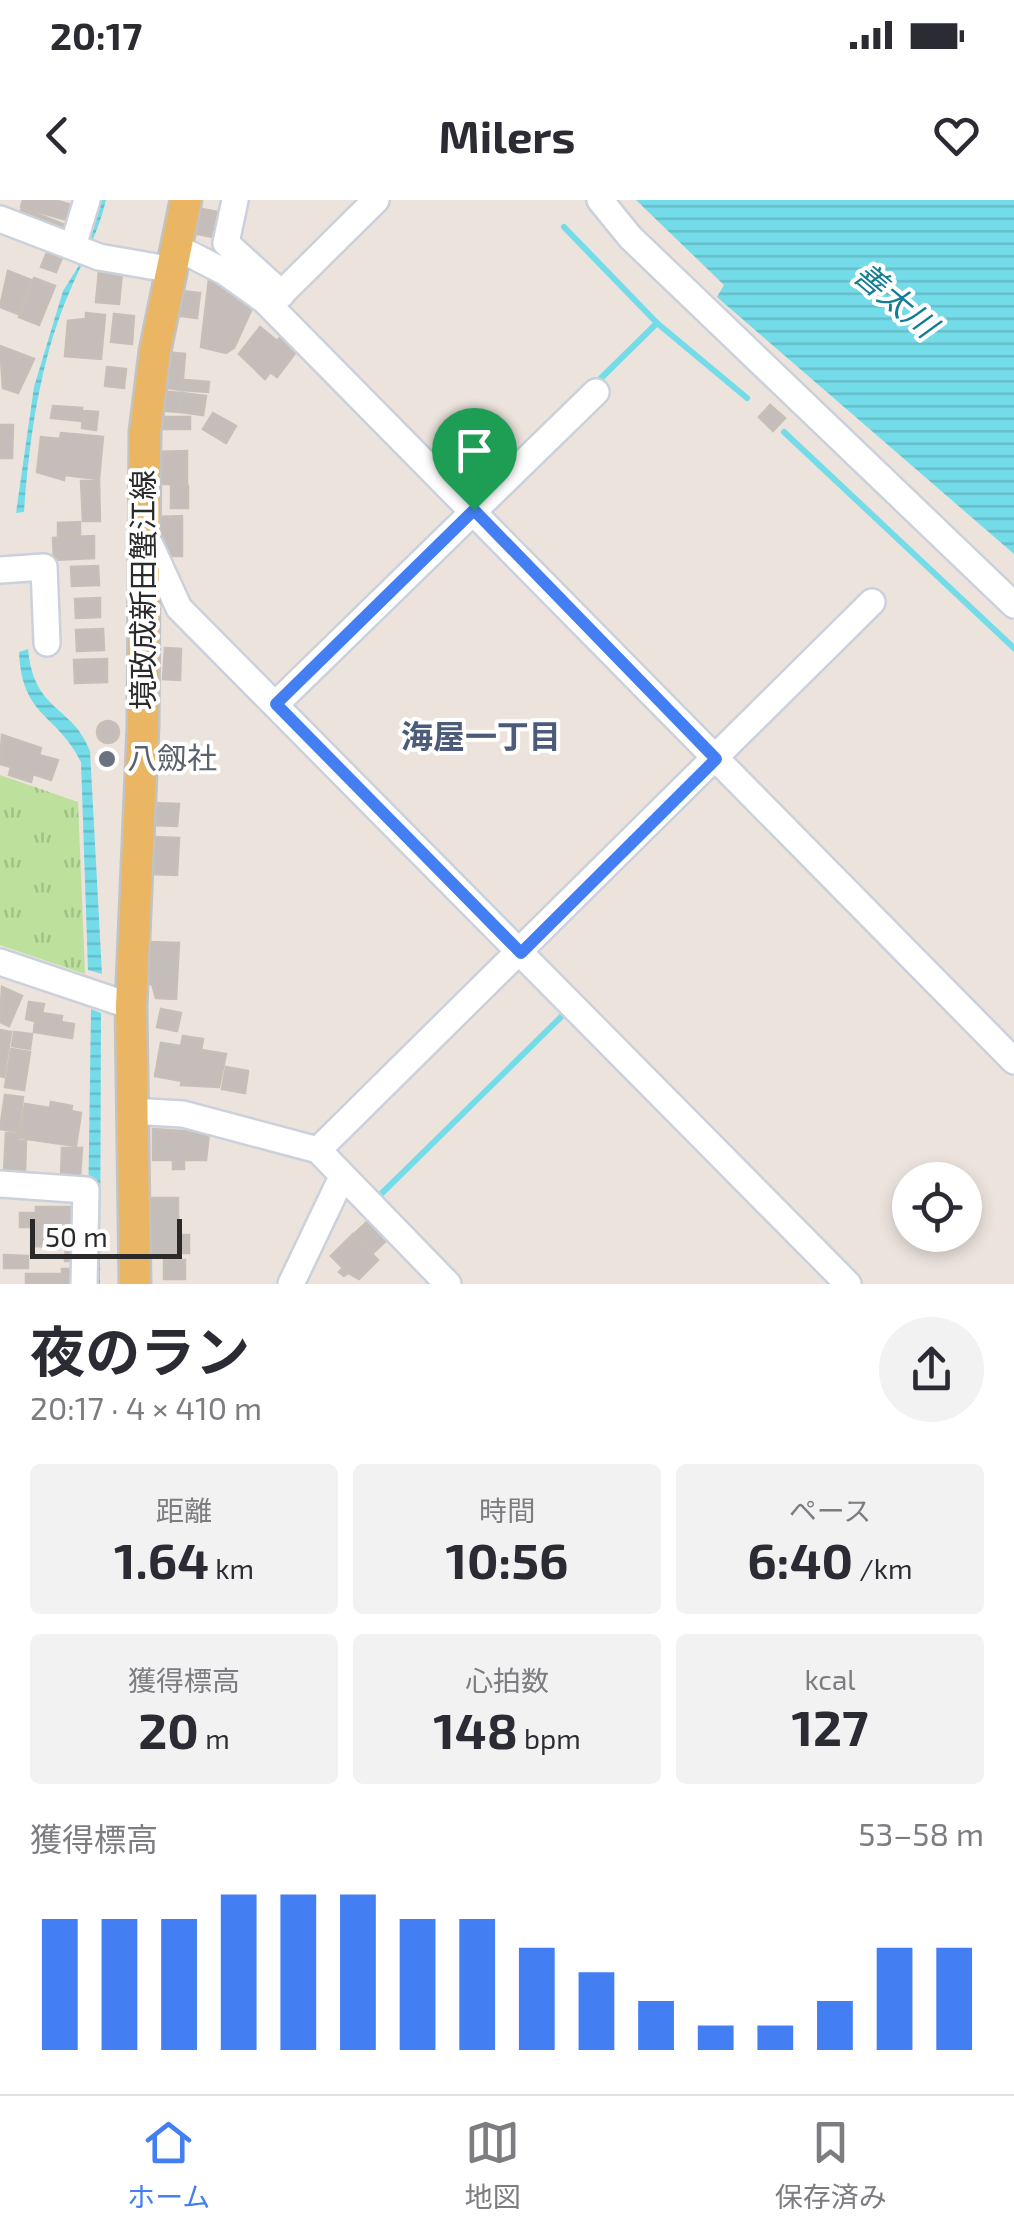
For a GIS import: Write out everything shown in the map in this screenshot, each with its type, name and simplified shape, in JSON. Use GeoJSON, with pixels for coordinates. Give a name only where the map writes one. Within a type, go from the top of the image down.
{"type":"FeatureCollection","features":[{"type":"Feature","properties":{"kind":"main road","name":"境政成新田蟹江線"},"geometry":{"type":"LineString","coordinates":[[135,1284],[131,1006],[146,536],[145,432],[155,352],[186,200]]}},
{"type":"Feature","properties":{"kind":"street"},"geometry":{"type":"LineString","coordinates":[[83,250],[86,200]]}},
{"type":"Feature","properties":{"kind":"street"},"geometry":{"type":"LineString","coordinates":[[235,200],[226,243],[276,300],[474,510],[1014,1061]]}},
{"type":"Feature","properties":{"kind":"street"},"geometry":{"type":"LineString","coordinates":[[276,300],[376,200]]}},
{"type":"Feature","properties":{"kind":"street"},"geometry":{"type":"LineString","coordinates":[[600,200],[630,237],[1014,605]]}},
{"type":"Feature","properties":{"kind":"street"},"geometry":{"type":"LineString","coordinates":[[0,219],[83,250],[175,258],[225,272],[276,300]]}},
{"type":"Feature","properties":{"kind":"street"},"geometry":{"type":"LineString","coordinates":[[276,704],[596,392]]}},
{"type":"Feature","properties":{"kind":"street"},"geometry":{"type":"LineString","coordinates":[[146,536],[178,608],[848,1284]]}},
{"type":"Feature","properties":{"kind":"street"},"geometry":{"type":"LineString","coordinates":[[0,570],[44,567],[48,643]]}},
{"type":"Feature","properties":{"kind":"street"},"geometry":{"type":"LineString","coordinates":[[318,1150],[872,602]]}},
{"type":"Feature","properties":{"kind":"street"},"geometry":{"type":"LineString","coordinates":[[0,962],[131,1006]]}},
{"type":"Feature","properties":{"kind":"street"},"geometry":{"type":"LineString","coordinates":[[131,1111],[183,1114],[318,1150],[448,1284]]}},
{"type":"Feature","properties":{"kind":"street"},"geometry":{"type":"LineString","coordinates":[[291,1284],[342,1177]]}},
{"type":"Feature","properties":{"kind":"street"},"geometry":{"type":"LineString","coordinates":[[0,1184],[86,1190],[84,1284]]}},
{"type":"Feature","properties":{"kind":"green space"},"geometry":{"type":"Polygon","coordinates":[[[0,775],[78,802],[85,974],[0,945],[0,775]]]}},
{"type":"Feature","properties":{"kind":"water"},"geometry":{"type":"Polygon","coordinates":[[[100,200],[106,200],[99,225],[50,345],[33,429],[24,512],[16,513],[34,387],[63,291],[78,267],[100,200]]]}},
{"type":"Feature","properties":{"kind":"water","name":"善太川"},"geometry":{"type":"Polygon","coordinates":[[[636,200],[1014,200],[1014,554],[717,297],[724,285],[636,200]]]}},
{"type":"Feature","properties":{"kind":"water"},"geometry":{"type":"Polygon","coordinates":[[[28,649],[38,685],[74,724],[90,751],[102,974],[88,970],[81,762],[27,690],[19,652],[28,649]]]}},
{"type":"Feature","properties":{"kind":"water"},"geometry":{"type":"Polygon","coordinates":[[[91,1009],[101,1013],[100,1284],[87,1284],[91,1009]]]}},
{"type":"Feature","properties":{"kind":"building"},"geometry":{"type":"Polygon","coordinates":[[[23,200],[55,200],[75,206],[70,221],[21,207],[23,200]]]}},
{"type":"Feature","properties":{"kind":"building"},"geometry":{"type":"Polygon","coordinates":[[[22,208],[73,228],[70,236],[19,216],[22,208]]]}},
{"type":"Feature","properties":{"kind":"building"},"geometry":{"type":"Polygon","coordinates":[[[197,208],[223,213],[218,238],[192,233],[197,208]]]}},
{"type":"Feature","properties":{"kind":"building"},"geometry":{"type":"Polygon","coordinates":[[[49,247],[64,253],[56,272],[41,267],[49,247]]]}},
{"type":"Feature","properties":{"kind":"building"},"geometry":{"type":"Polygon","coordinates":[[[99,270],[122,272],[119,304],[96,302],[99,270]]]}},
{"type":"Feature","properties":{"kind":"building"},"geometry":{"type":"Polygon","coordinates":[[[8,271],[31,280],[18,314],[0,307],[8,271]]]}},
{"type":"Feature","properties":{"kind":"building"},"geometry":{"type":"Polygon","coordinates":[[[34,278],[55,286],[39,325],[19,317],[34,278]]]}},
{"type":"Feature","properties":{"kind":"building"},"geometry":{"type":"Polygon","coordinates":[[[209,279],[254,304],[234,348],[226,353],[201,347],[209,279]]]}},
{"type":"Feature","properties":{"kind":"building"},"geometry":{"type":"Polygon","coordinates":[[[182,291],[200,293],[197,318],[180,316],[182,291]]]}},
{"type":"Feature","properties":{"kind":"building"},"geometry":{"type":"Polygon","coordinates":[[[86,313],[105,315],[101,359],[65,356],[68,321],[86,319],[86,313]]]}},
{"type":"Feature","properties":{"kind":"building"},"geometry":{"type":"Polygon","coordinates":[[[114,314],[134,316],[132,344],[111,342],[114,314]]]}},
{"type":"Feature","properties":{"kind":"building"},"geometry":{"type":"Polygon","coordinates":[[[260,327],[277,341],[282,335],[296,352],[277,377],[270,372],[265,379],[239,354],[260,327]]]}},
{"type":"Feature","properties":{"kind":"building"},"geometry":{"type":"Polygon","coordinates":[[[0,346],[34,359],[18,393],[3,388],[0,346]]]}},
{"type":"Feature","properties":{"kind":"building"},"geometry":{"type":"Polygon","coordinates":[[[164,352],[185,354],[182,390],[160,387],[164,352]]]}},
{"type":"Feature","properties":{"kind":"building"},"geometry":{"type":"Polygon","coordinates":[[[107,367],[126,369],[124,388],[105,386],[107,367]]]}},
{"type":"Feature","properties":{"kind":"building"},"geometry":{"type":"Polygon","coordinates":[[[184,380],[209,382],[208,392],[182,390],[184,380]]]}},
{"type":"Feature","properties":{"kind":"building"},"geometry":{"type":"Polygon","coordinates":[[[158,391],[181,393],[179,412],[156,410],[158,391]]]}},
{"type":"Feature","properties":{"kind":"building"},"geometry":{"type":"Polygon","coordinates":[[[182,393],[206,396],[203,415],[180,412],[182,393]]]}},
{"type":"Feature","properties":{"kind":"building"},"geometry":{"type":"Polygon","coordinates":[[[770,405],[785,418],[773,431],[759,417],[770,405]]]}},
{"type":"Feature","properties":{"kind":"building"},"geometry":{"type":"Polygon","coordinates":[[[53,406],[82,408],[81,421],[51,418],[53,406]]]}},
{"type":"Feature","properties":{"kind":"building"},"geometry":{"type":"Polygon","coordinates":[[[83,411],[98,412],[96,430],[82,428],[83,411]]]}},
{"type":"Feature","properties":{"kind":"building"},"geometry":{"type":"Polygon","coordinates":[[[213,413],[236,426],[226,443],[203,429],[213,413]]]}},
{"type":"Feature","properties":{"kind":"building"},"geometry":{"type":"Polygon","coordinates":[[[156,417],[190,417],[190,429],[156,429],[156,417]]]}},
{"type":"Feature","properties":{"kind":"building"},"geometry":{"type":"Polygon","coordinates":[[[0,425],[13,425],[12,458],[0,458],[0,425]]]}},
{"type":"Feature","properties":{"kind":"building"},"geometry":{"type":"Polygon","coordinates":[[[61,433],[103,437],[99,479],[65,475],[64,480],[37,472],[41,437],[60,439],[61,433]]]}},
{"type":"Feature","properties":{"kind":"building"},"geometry":{"type":"Polygon","coordinates":[[[187,451],[187,484],[153,484],[153,452],[187,451]]]}},
{"type":"Feature","properties":{"kind":"building"},"geometry":{"type":"Polygon","coordinates":[[[81,481],[99,481],[100,521],[83,521],[81,481]]]}},
{"type":"Feature","properties":{"kind":"building"},"geometry":{"type":"Polygon","coordinates":[[[171,486],[188,486],[188,508],[171,508],[171,486]]]}},
{"type":"Feature","properties":{"kind":"building"},"geometry":{"type":"Polygon","coordinates":[[[182,516],[182,556],[165,556],[165,538],[158,538],[158,517],[182,516]]]}},
{"type":"Feature","properties":{"kind":"building"},"geometry":{"type":"Polygon","coordinates":[[[80,522],[80,535],[58,536],[58,523],[80,522]]]}},
{"type":"Feature","properties":{"kind":"building"},"geometry":{"type":"Polygon","coordinates":[[[94,536],[94,558],[54,560],[53,538],[94,536]]]}},
{"type":"Feature","properties":{"kind":"building"},"geometry":{"type":"Polygon","coordinates":[[[98,566],[99,585],[72,586],[71,567],[98,566]]]}},
{"type":"Feature","properties":{"kind":"building"},"geometry":{"type":"Polygon","coordinates":[[[100,598],[100,617],[76,618],[75,599],[100,598]]]}},
{"type":"Feature","properties":{"kind":"building"},"geometry":{"type":"Polygon","coordinates":[[[103,629],[104,650],[77,651],[76,630],[103,629]]]}},
{"type":"Feature","properties":{"kind":"building"},"geometry":{"type":"Polygon","coordinates":[[[165,648],[181,649],[180,680],[163,679],[165,648]]]}},
{"type":"Feature","properties":{"kind":"building"},"geometry":{"type":"Polygon","coordinates":[[[107,659],[107,682],[75,683],[74,660],[107,659]]]}},
{"type":"Feature","properties":{"kind":"building"},"geometry":{"type":"Polygon","coordinates":[[[108,721],[116,724],[116,740],[108,743],[100,740],[97,732],[100,724],[108,721]]]}},
{"type":"Feature","properties":{"kind":"building"},"geometry":{"type":"Polygon","coordinates":[[[2,735],[41,748],[39,755],[58,760],[51,780],[33,774],[31,782],[9,775],[11,767],[0,764],[2,735]]]}},
{"type":"Feature","properties":{"kind":"building"},"geometry":{"type":"Polygon","coordinates":[[[153,803],[179,804],[177,826],[152,825],[153,803]]]}},
{"type":"Feature","properties":{"kind":"building"},"geometry":{"type":"Polygon","coordinates":[[[152,837],[179,838],[177,875],[150,874],[152,837]]]}},
{"type":"Feature","properties":{"kind":"building"},"geometry":{"type":"Polygon","coordinates":[[[148,942],[179,943],[176,999],[156,998],[152,984],[146,984],[148,942]]]}},
{"type":"Feature","properties":{"kind":"building"},"geometry":{"type":"Polygon","coordinates":[[[2,987],[22,996],[9,1026],[0,1022],[2,987]]]}},
{"type":"Feature","properties":{"kind":"building"},"geometry":{"type":"Polygon","coordinates":[[[29,1002],[44,1004],[42,1013],[62,1016],[61,1022],[74,1024],[72,1038],[34,1032],[35,1021],[26,1019],[29,1002]]]}},
{"type":"Feature","properties":{"kind":"building"},"geometry":{"type":"Polygon","coordinates":[[[161,1009],[181,1013],[177,1031],[157,1027],[161,1009]]]}},
{"type":"Feature","properties":{"kind":"building"},"geometry":{"type":"Polygon","coordinates":[[[0,1030],[11,1032],[4,1077],[0,1076],[0,1030]]]}},
{"type":"Feature","properties":{"kind":"building"},"geometry":{"type":"Polygon","coordinates":[[[14,1032],[32,1034],[30,1049],[12,1046],[14,1032]]]}},
{"type":"Feature","properties":{"kind":"building"},"geometry":{"type":"Polygon","coordinates":[[[183,1036],[203,1039],[201,1050],[226,1054],[219,1087],[181,1085],[182,1081],[155,1076],[161,1043],[181,1046],[183,1036]]]}},
{"type":"Feature","properties":{"kind":"building"},"geometry":{"type":"Polygon","coordinates":[[[11,1049],[30,1052],[24,1090],[5,1087],[11,1049]]]}},
{"type":"Feature","properties":{"kind":"building"},"geometry":{"type":"Polygon","coordinates":[[[226,1067],[248,1071],[245,1093],[222,1089],[226,1067]]]}},
{"type":"Feature","properties":{"kind":"building"},"geometry":{"type":"Polygon","coordinates":[[[5,1095],[23,1097],[19,1132],[0,1129],[5,1095]]]}},
{"type":"Feature","properties":{"kind":"building"},"geometry":{"type":"Polygon","coordinates":[[[51,1102],[72,1106],[71,1111],[81,1113],[76,1146],[20,1138],[25,1104],[50,1108],[51,1102]]]}},
{"type":"Feature","properties":{"kind":"building"},"geometry":{"type":"Polygon","coordinates":[[[153,1129],[209,1133],[206,1160],[184,1160],[184,1169],[173,1169],[173,1160],[153,1160],[153,1129]]]}},
{"type":"Feature","properties":{"kind":"building"},"geometry":{"type":"Polygon","coordinates":[[[6,1133],[19,1134],[19,1141],[26,1141],[25,1172],[4,1171],[6,1133]]]}},
{"type":"Feature","properties":{"kind":"building"},"geometry":{"type":"Polygon","coordinates":[[[62,1148],[82,1148],[80,1177],[61,1176],[62,1148]]]}},
{"type":"Feature","properties":{"kind":"building"},"geometry":{"type":"Polygon","coordinates":[[[150,1198],[178,1198],[178,1235],[189,1235],[189,1253],[150,1253],[150,1198]]]}},
{"type":"Feature","properties":{"kind":"building"},"geometry":{"type":"Polygon","coordinates":[[[36,1207],[71,1207],[71,1215],[79,1215],[78,1261],[65,1261],[66,1247],[31,1246],[32,1227],[20,1227],[20,1213],[36,1213],[36,1207]]]}},
{"type":"Feature","properties":{"kind":"building"},"geometry":{"type":"Polygon","coordinates":[[[370,1219],[389,1238],[373,1253],[354,1234],[370,1219]]]}},
{"type":"Feature","properties":{"kind":"building"},"geometry":{"type":"Polygon","coordinates":[[[353,1234],[378,1260],[359,1279],[339,1272],[343,1268],[331,1256],[353,1234]]]}},
{"type":"Feature","properties":{"kind":"building"},"geometry":{"type":"Polygon","coordinates":[[[4,1255],[28,1256],[28,1268],[4,1268],[4,1255]]]}},
{"type":"Feature","properties":{"kind":"building"},"geometry":{"type":"Polygon","coordinates":[[[164,1260],[185,1260],[185,1279],[164,1279],[164,1260]]]}},
{"type":"Feature","properties":{"kind":"building"},"geometry":{"type":"Polygon","coordinates":[[[62,1269],[78,1269],[77,1284],[26,1284],[26,1274],[62,1274],[62,1269]]]}},
{"type":"Feature","properties":{"kind":"waterway"},"geometry":{"type":"LineString","coordinates":[[564,227],[657,323],[747,398]]}},
{"type":"Feature","properties":{"kind":"waterway"},"geometry":{"type":"LineString","coordinates":[[594,385],[657,323]]}},
{"type":"Feature","properties":{"kind":"waterway"},"geometry":{"type":"LineString","coordinates":[[784,432],[1014,648]]}},
{"type":"Feature","properties":{"kind":"waterway"},"geometry":{"type":"LineString","coordinates":[[376,1199],[567,1011]]}},
{"type":"Feature","properties":{"kind":"place","name":"八劔社"},"geometry":{"type":"Point","coordinates":[107,759]}},
{"type":"Feature","properties":{"kind":"district","name":"海屋一丁目"},"geometry":{"type":"Point","coordinates":[481,737]}},
{"type":"Feature","properties":{"kind":"route"},"geometry":{"type":"LineString","coordinates":[[474,510],[716,759],[521,953],[276,704],[474,510]]}}]}
